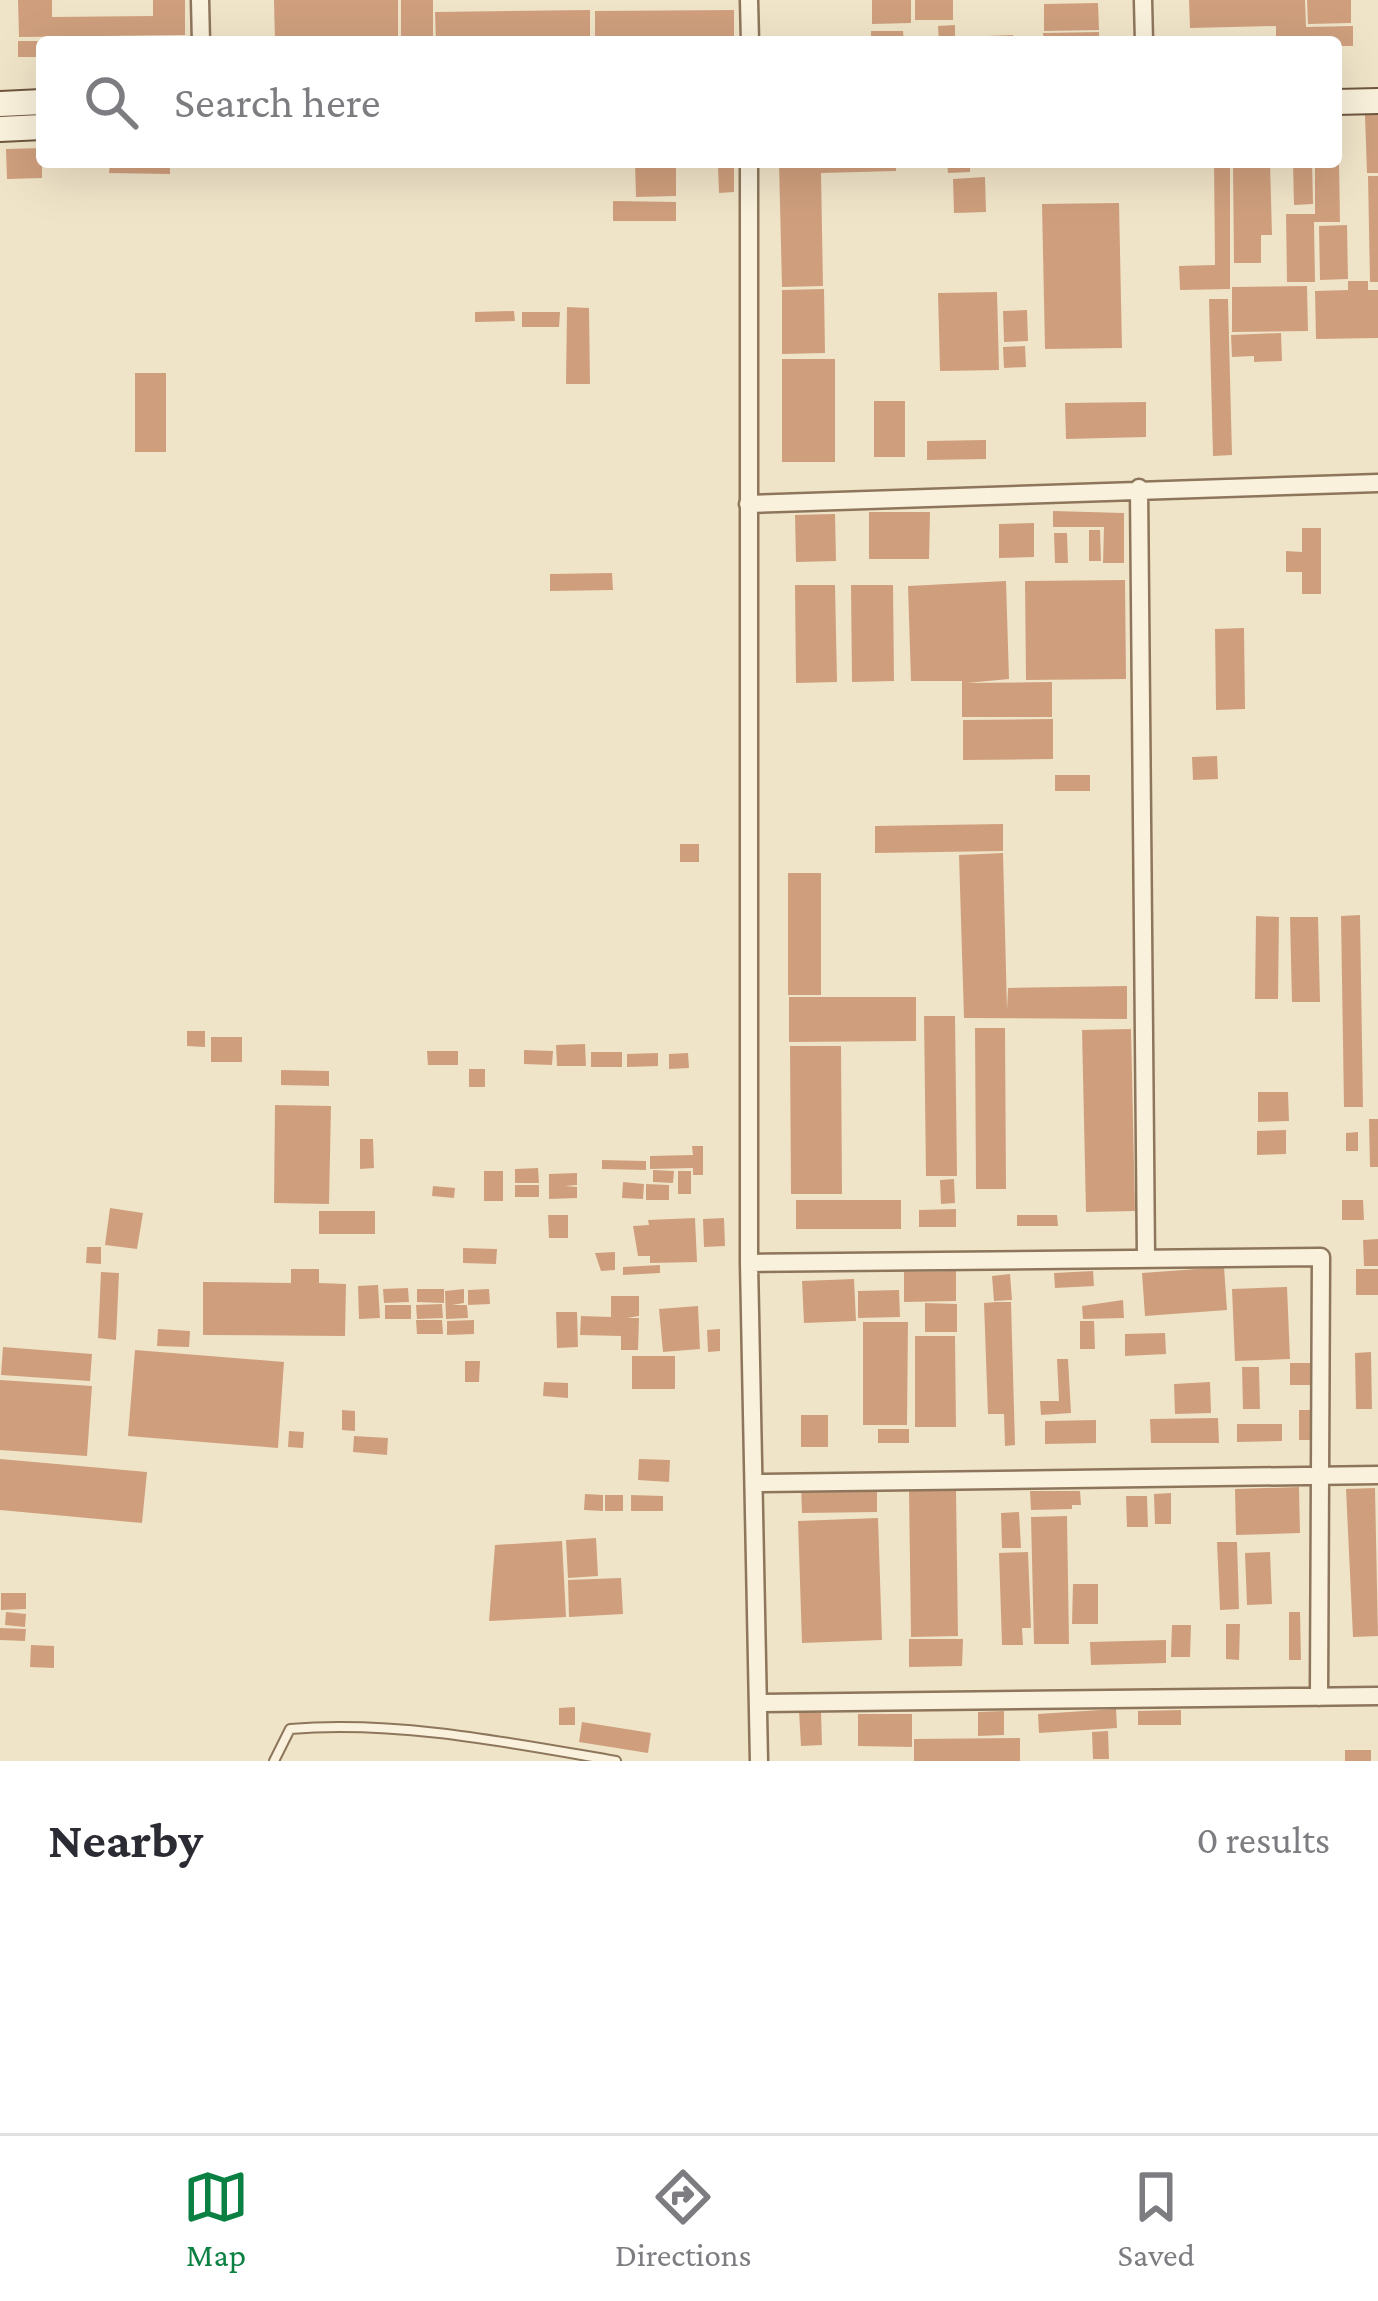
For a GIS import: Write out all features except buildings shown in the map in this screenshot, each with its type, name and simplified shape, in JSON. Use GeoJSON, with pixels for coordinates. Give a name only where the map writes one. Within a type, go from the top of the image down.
{"type":"FeatureCollection","features":[{"type":"Feature","properties":{"kind":"main road"},"geometry":{"type":"LineString","coordinates":[[1342,102],[1378,101]]}},
{"type":"Feature","properties":{"kind":"main road"},"geometry":{"type":"LineString","coordinates":[[0,104],[36,102]]}},
{"type":"Feature","properties":{"kind":"main road"},"geometry":{"type":"LineString","coordinates":[[0,129],[36,127]]}},
{"type":"Feature","properties":{"kind":"street"},"geometry":{"type":"LineString","coordinates":[[200,0],[201,36]]}},
{"type":"Feature","properties":{"kind":"street"},"geometry":{"type":"LineString","coordinates":[[749,0],[749,36]]}},
{"type":"Feature","properties":{"kind":"street"},"geometry":{"type":"LineString","coordinates":[[1143,0],[1144,36]]}},
{"type":"Feature","properties":{"kind":"street"},"geometry":{"type":"LineString","coordinates":[[749,168],[749,1263],[759,1761]]}},
{"type":"Feature","properties":{"kind":"street"},"geometry":{"type":"LineString","coordinates":[[748,504],[1378,483]]}},
{"type":"Feature","properties":{"kind":"street"},"geometry":{"type":"LineString","coordinates":[[1139,488],[1146,1258]]}},
{"type":"Feature","properties":{"kind":"street"},"geometry":{"type":"LineString","coordinates":[[749,1263],[1321,1257],[1319,1697]]}},
{"type":"Feature","properties":{"kind":"street"},"geometry":{"type":"LineString","coordinates":[[756,1483],[1378,1474]]}},
{"type":"Feature","properties":{"kind":"street"},"geometry":{"type":"LineString","coordinates":[[760,1703],[1378,1696]]}},
{"type":"Feature","properties":{"kind":"lane"},"geometry":{"type":"LineString","coordinates":[[274,1761],[290,1729],[325,1726],[415,1732],[616,1761]]}}]}
